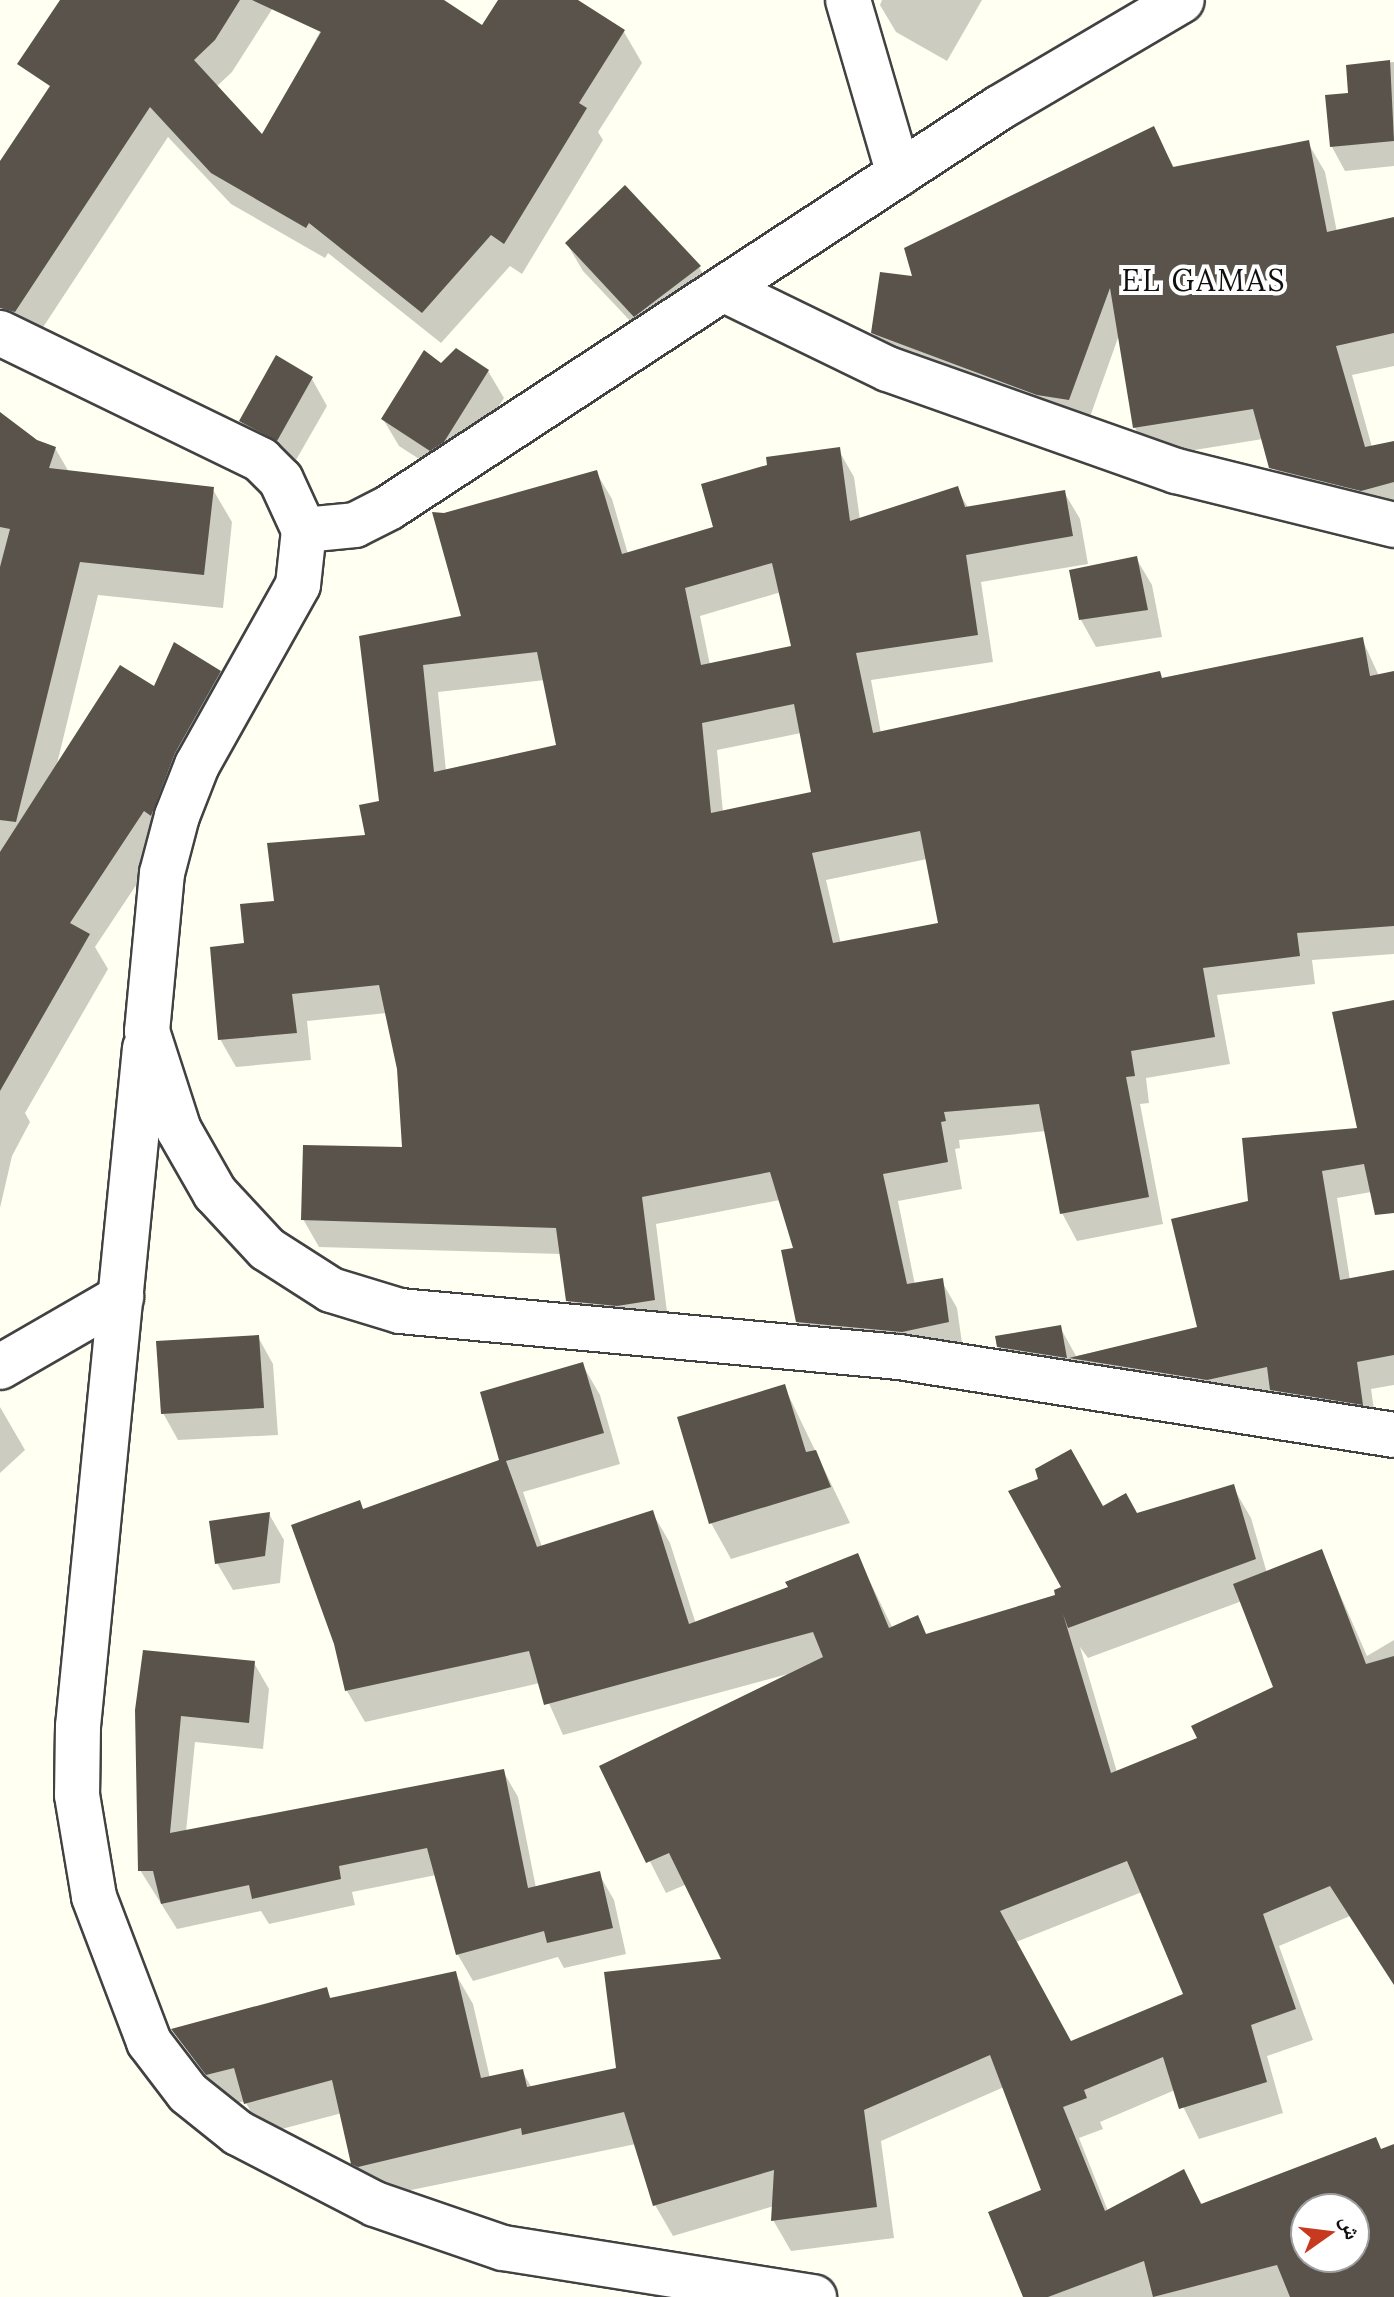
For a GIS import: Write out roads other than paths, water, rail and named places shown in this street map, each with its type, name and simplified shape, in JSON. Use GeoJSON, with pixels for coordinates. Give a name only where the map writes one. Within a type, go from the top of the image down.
{"type":"FeatureCollection","features":[{"type":"Feature","properties":{"kind":"street"},"geometry":{"type":"LineString","coordinates":[[848,0],[899,174]]}},
{"type":"Feature","properties":{"kind":"street"},"geometry":{"type":"LineString","coordinates":[[304,530],[355,525],[390,507],[1097,46],[1182,0]]}},
{"type":"Feature","properties":{"kind":"street"},"geometry":{"type":"LineString","coordinates":[[725,290],[888,369],[1162,466],[1394,525]]}},
{"type":"Feature","properties":{"kind":"street"},"geometry":{"type":"LineString","coordinates":[[0,333],[261,460],[281,480],[304,530],[298,585],[197,765],[177,816],[162,873],[78,1726],[77,1795],[94,1897],[149,2042],[188,2093],[238,2133],[375,2204],[503,2248],[814,2297]]}},
{"type":"Feature","properties":{"kind":"street"},"geometry":{"type":"LineString","coordinates":[[147,1031],[179,1130],[215,1193],[267,1249],[331,1290],[400,1311],[899,1357],[1394,1435]]}},
{"type":"Feature","properties":{"kind":"street"},"geometry":{"type":"LineString","coordinates":[[0,1367],[121,1297]]}},
{"type":"Feature","properties":{"kind":"district","name":"EL GAMAS"},"geometry":{"type":"Point","coordinates":[1204,280]}}]}
